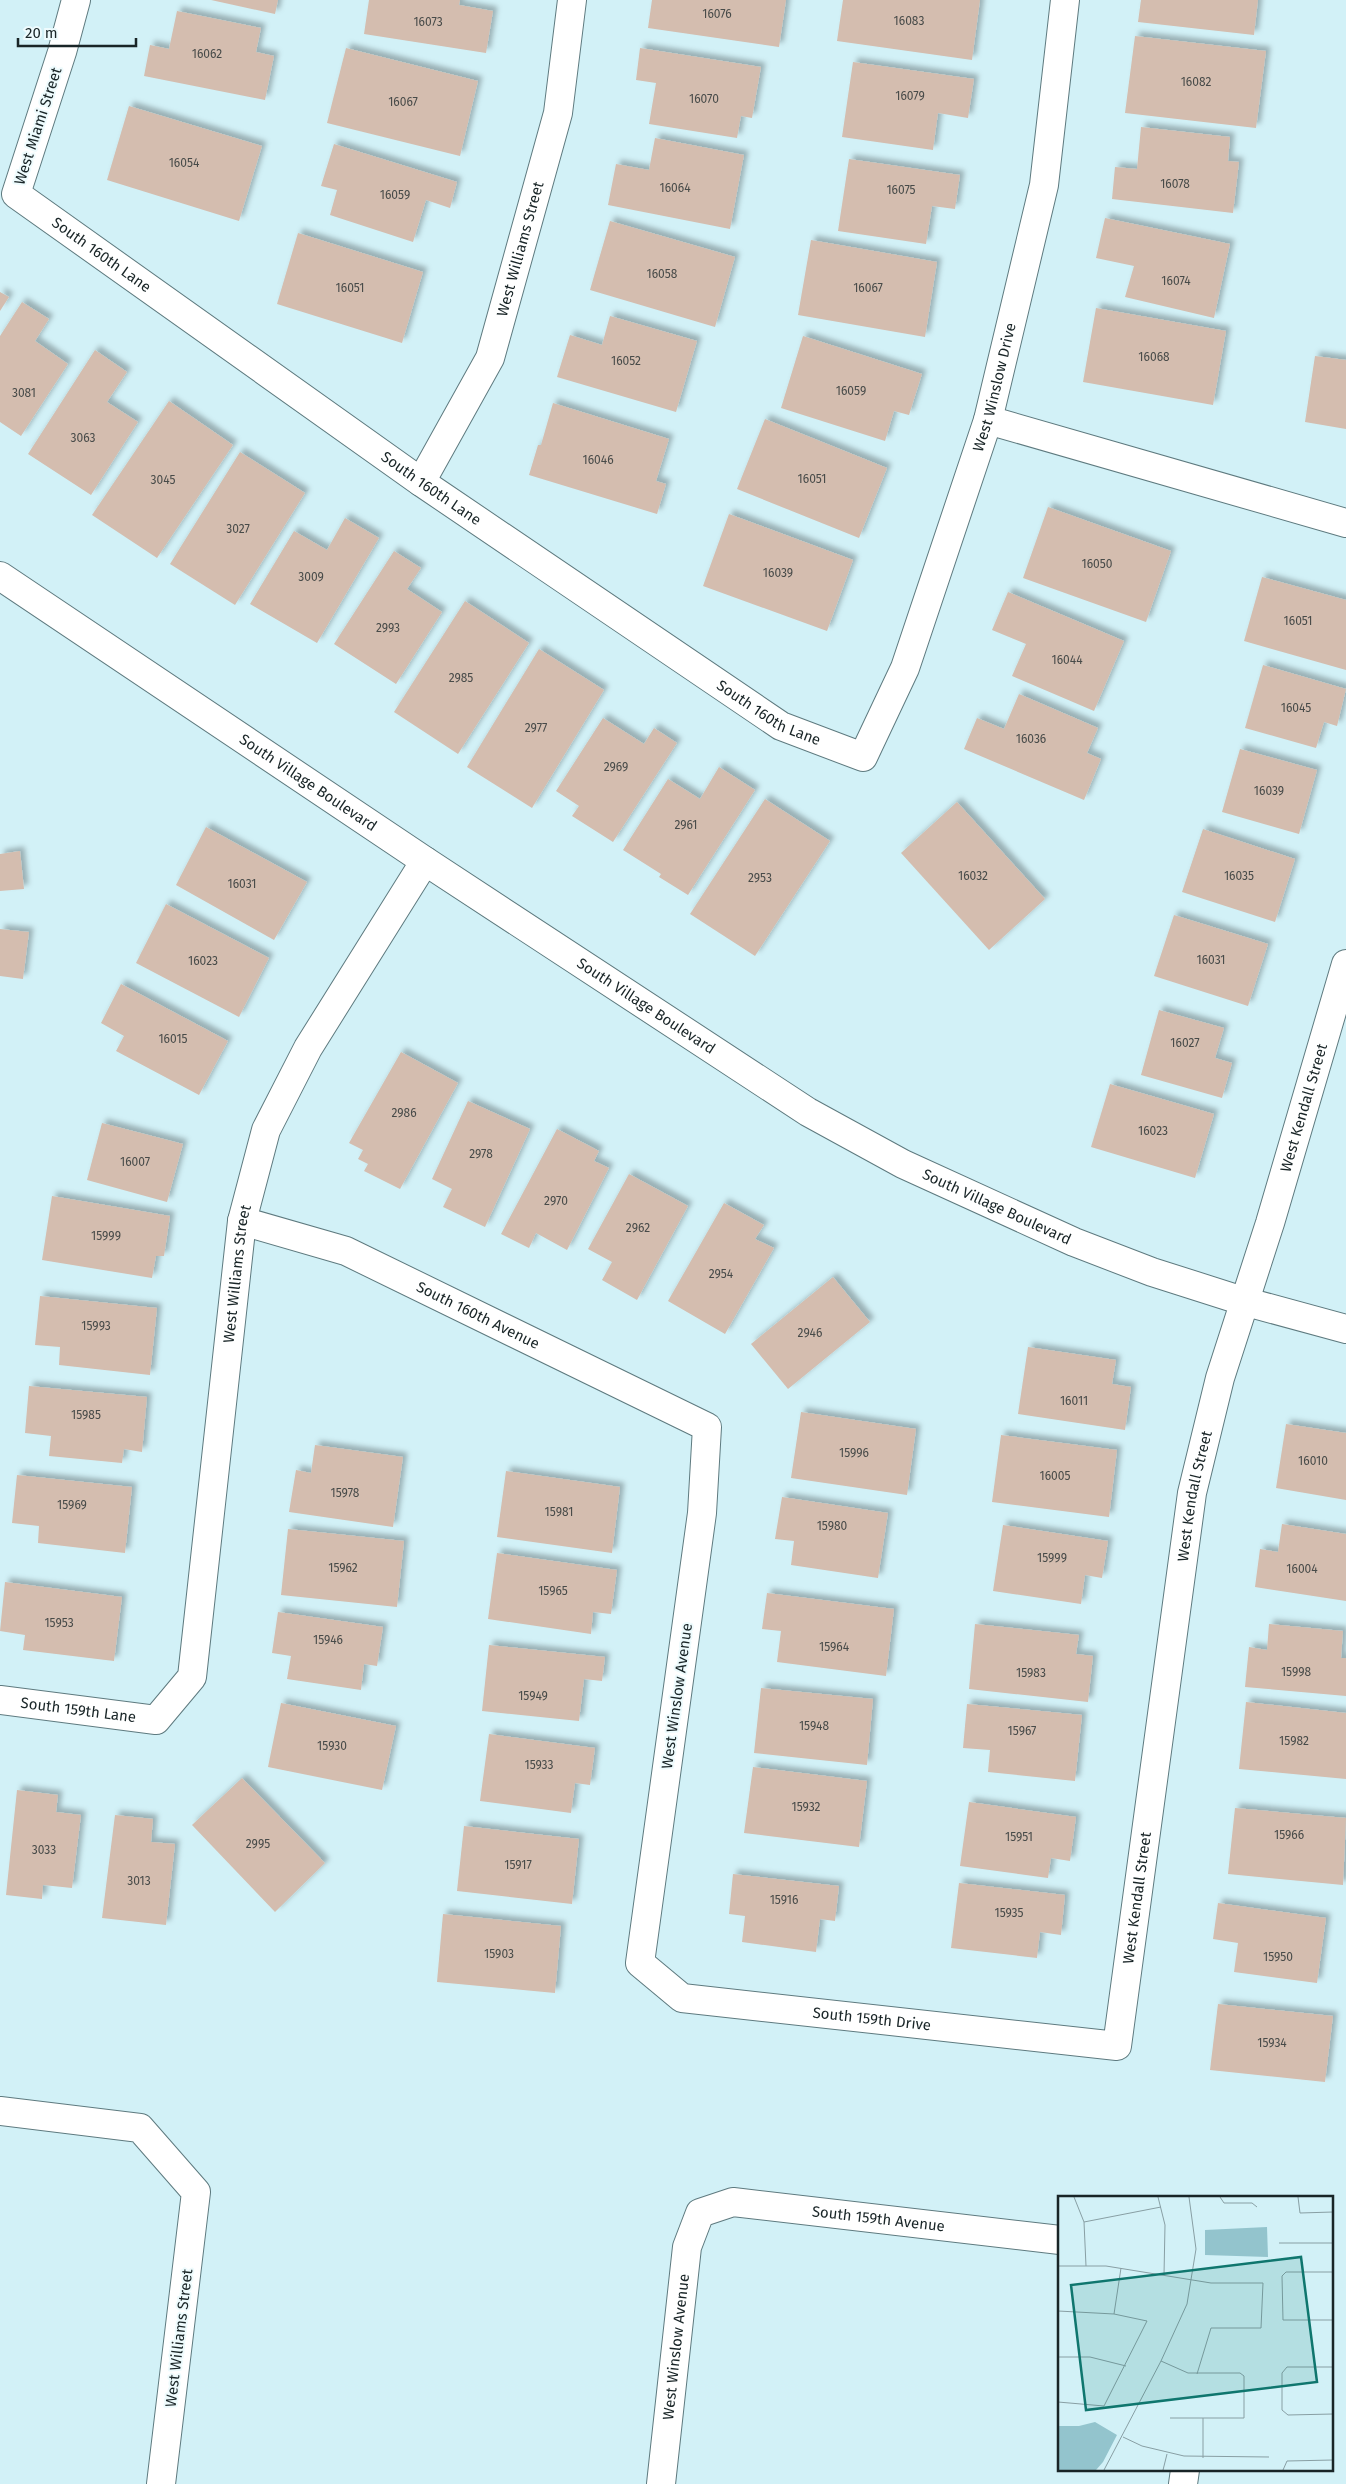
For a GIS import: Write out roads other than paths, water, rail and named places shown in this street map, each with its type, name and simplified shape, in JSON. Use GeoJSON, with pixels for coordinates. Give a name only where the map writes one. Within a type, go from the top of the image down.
{"type":"FeatureCollection","features":[{"type":"Feature","properties":{"kind":"street","name":"West Miami Street"},"geometry":{"type":"LineString","coordinates":[[16,194],[62,52],[76,0]]}},
{"type":"Feature","properties":{"kind":"street","name":"West Williams Street"},"geometry":{"type":"LineString","coordinates":[[421,482],[490,358],[558,113],[572,0]]}},
{"type":"Feature","properties":{"kind":"street","name":"West Winslow Drive"},"geometry":{"type":"LineString","coordinates":[[863,757],[905,668],[988,420],[1044,185],[1065,0]]}},
{"type":"Feature","properties":{"kind":"street","name":"South 160th Lane"},"geometry":{"type":"LineString","coordinates":[[16,194],[421,482],[781,726],[863,757]]}},
{"type":"Feature","properties":{"kind":"street"},"geometry":{"type":"LineString","coordinates":[[988,420],[1346,523]]}},
{"type":"Feature","properties":{"kind":"street","name":"South Village Boulevard"},"geometry":{"type":"LineString","coordinates":[[0,576],[425,861],[808,1112],[894,1159],[1074,1242],[1152,1272],[1243,1301],[1346,1329]]}},
{"type":"Feature","properties":{"kind":"street","name":"West Williams Street"},"geometry":{"type":"LineString","coordinates":[[156,1720],[192,1677],[242,1221],[266,1130],[304,1056],[425,861]]}},
{"type":"Feature","properties":{"kind":"street","name":"West Kendall Street"},"geometry":{"type":"LineString","coordinates":[[1117,2046],[1192,1493],[1220,1378],[1243,1301],[1341,1002],[1346,964]]}},
{"type":"Feature","properties":{"kind":"street","name":"South 160th Avenue"},"geometry":{"type":"LineString","coordinates":[[242,1221],[346,1251],[707,1428]]}},
{"type":"Feature","properties":{"kind":"street","name":"West Winslow Avenue"},"geometry":{"type":"LineString","coordinates":[[640,1964],[702,1513],[707,1428]]}},
{"type":"Feature","properties":{"kind":"street","name":"South 159th Lane"},"geometry":{"type":"LineString","coordinates":[[0,1700],[156,1720]]}},
{"type":"Feature","properties":{"kind":"street","name":"South 159th Drive"},"geometry":{"type":"LineString","coordinates":[[640,1964],[682,1998],[1117,2046]]}},
{"type":"Feature","properties":{"kind":"street","name":"West Williams Street"},"geometry":{"type":"LineString","coordinates":[[0,2111],[140,2128],[196,2192],[161,2484]]}},
{"type":"Feature","properties":{"kind":"street","name":"South 159th Avenue"},"geometry":{"type":"LineString","coordinates":[[700,2213],[733,2202],[1058,2240]]}},
{"type":"Feature","properties":{"kind":"street","name":"West Winslow Avenue"},"geometry":{"type":"LineString","coordinates":[[661,2484],[687,2247],[700,2213]]}}]}
